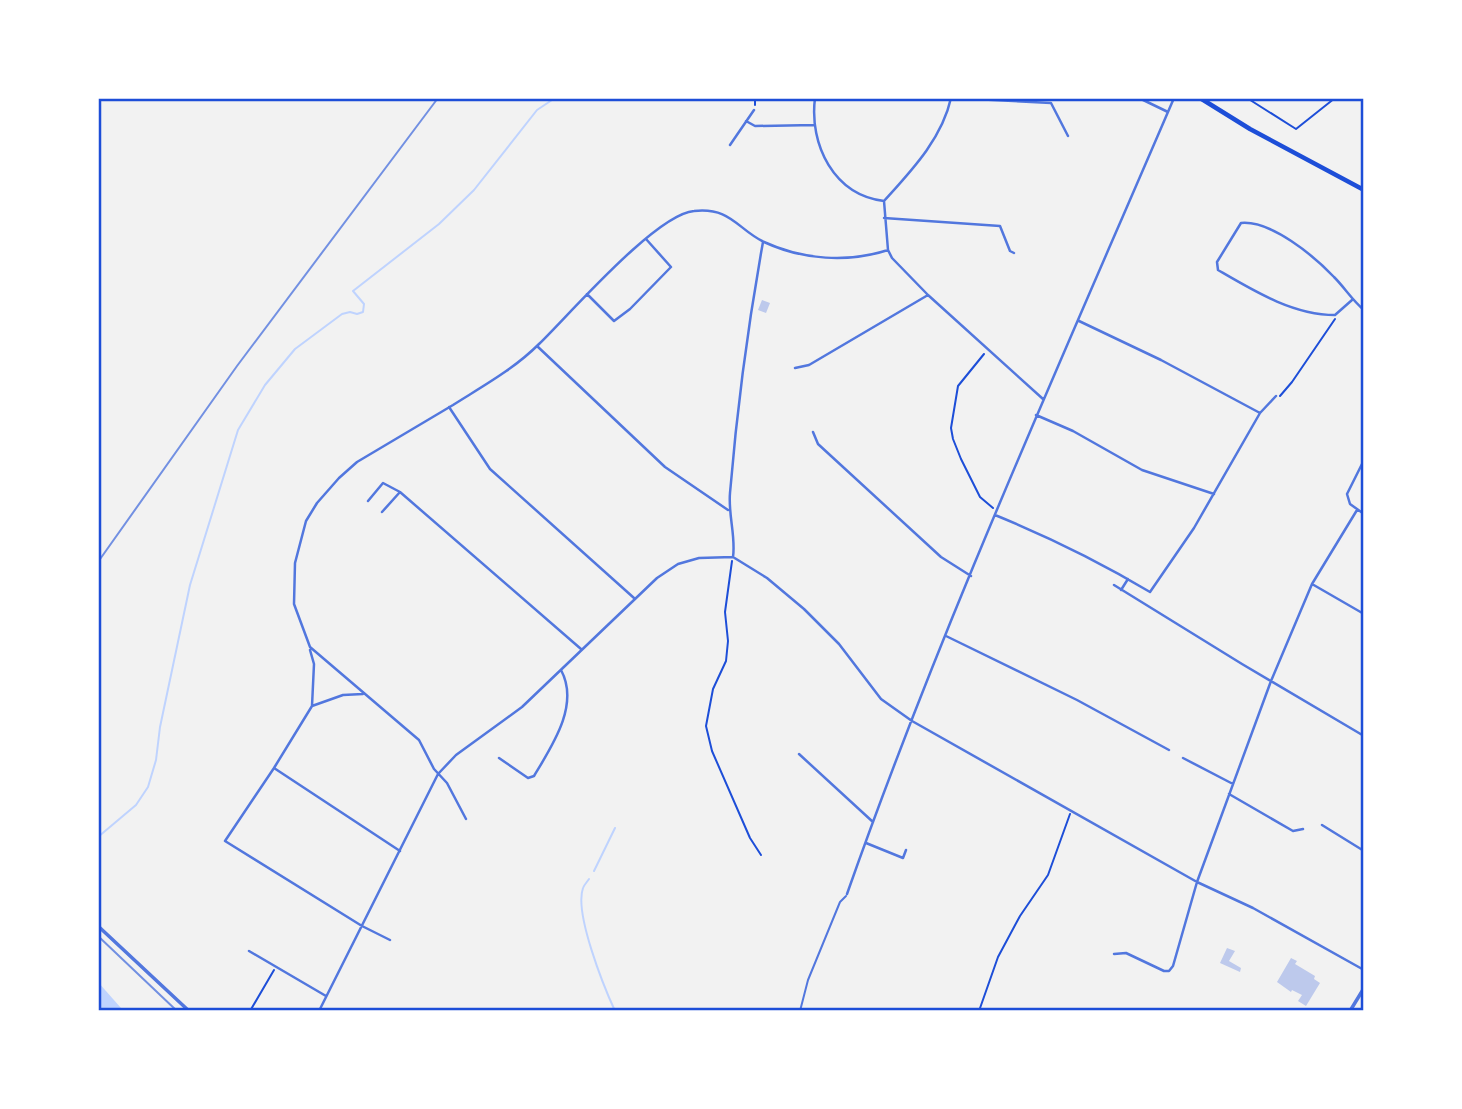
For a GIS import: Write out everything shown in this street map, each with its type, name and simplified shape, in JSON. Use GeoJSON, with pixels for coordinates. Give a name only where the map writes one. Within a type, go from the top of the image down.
{"type":"FeatureCollection","features":[{"type":"Feature","properties":{"kind":"main road"},"geometry":{"type":"LineString","coordinates":[[1200,98],[1250,129],[1364,190]]}},
{"type":"Feature","properties":{"kind":"street"},"geometry":{"type":"LineString","coordinates":[[815,98],[814,125],[822,156],[848,188],[865,198],[884,201]]}},
{"type":"Feature","properties":{"kind":"street"},"geometry":{"type":"LineString","coordinates":[[1044,399],[905,273],[888,250],[884,201],[929,146],[952,98],[1051,103],[1068,136]]}},
{"type":"Feature","properties":{"kind":"street"},"geometry":{"type":"LineString","coordinates":[[1139,98],[1168,112]]}},
{"type":"Feature","properties":{"kind":"street"},"geometry":{"type":"LineString","coordinates":[[847,894],[912,722],[1036,415],[1174,98]]}},
{"type":"Feature","properties":{"kind":"street"},"geometry":{"type":"LineString","coordinates":[[730,145],[754,110]]}},
{"type":"Feature","properties":{"kind":"street"},"geometry":{"type":"LineString","coordinates":[[746,121],[755,126],[814,125]]}},
{"type":"Feature","properties":{"kind":"street"},"geometry":{"type":"LineString","coordinates":[[390,940],[362,926],[225,841],[312,706],[314,664],[294,604],[293,592],[300,540],[306,521],[317,503],[357,462],[503,374],[537,346],[587,294],[667,222],[693,211],[716,212],[729,216],[763,242],[800,253],[832,258],[868,257],[888,250]]}},
{"type":"Feature","properties":{"kind":"street"},"geometry":{"type":"LineString","coordinates":[[884,218],[1000,226],[1010,251],[1014,253]]}},
{"type":"Feature","properties":{"kind":"street"},"geometry":{"type":"LineString","coordinates":[[1352,300],[1335,314],[1317,315],[1290,307],[1218,270],[1217,262],[1241,223],[1254,223],[1279,234],[1314,257],[1364,310]]}},
{"type":"Feature","properties":{"kind":"street"},"geometry":{"type":"LineString","coordinates":[[587,294],[614,320],[624,314],[671,267],[646,239]]}},
{"type":"Feature","properties":{"kind":"street"},"geometry":{"type":"LineString","coordinates":[[733,557],[735,543],[729,510],[742,369],[763,242]]}},
{"type":"Feature","properties":{"kind":"street"},"geometry":{"type":"LineString","coordinates":[[795,368],[808,365],[928,295]]}},
{"type":"Feature","properties":{"kind":"street"},"geometry":{"type":"LineString","coordinates":[[1078,321],[1161,360],[1260,414]]}},
{"type":"Feature","properties":{"kind":"street"},"geometry":{"type":"LineString","coordinates":[[537,346],[665,467],[729,510]]}},
{"type":"Feature","properties":{"kind":"street"},"geometry":{"type":"LineString","coordinates":[[995,515],[1047,536],[1150,592],[1214,494],[1260,414],[1276,396]]}},
{"type":"Feature","properties":{"kind":"street"},"geometry":{"type":"LineString","coordinates":[[449,407],[490,469],[634,598]]}},
{"type":"Feature","properties":{"kind":"street"},"geometry":{"type":"LineString","coordinates":[[1036,415],[1073,431],[1142,470],[1214,494]]}},
{"type":"Feature","properties":{"kind":"street"},"geometry":{"type":"LineString","coordinates":[[813,432],[818,444],[941,557],[971,576]]}},
{"type":"Feature","properties":{"kind":"street"},"geometry":{"type":"LineString","coordinates":[[1364,460],[1347,494],[1350,504],[1364,514]]}},
{"type":"Feature","properties":{"kind":"street"},"geometry":{"type":"LineString","coordinates":[[369,501],[383,483],[400,492],[581,649]]}},
{"type":"Feature","properties":{"kind":"street"},"geometry":{"type":"LineString","coordinates":[[382,512],[400,492]]}},
{"type":"Feature","properties":{"kind":"street"},"geometry":{"type":"LineString","coordinates":[[1114,954],[1126,953],[1164,971],[1171,969],[1197,883],[1271,681],[1312,584],[1357,510]]}},
{"type":"Feature","properties":{"kind":"street"},"geometry":{"type":"LineString","coordinates":[[319,1011],[438,774],[456,755],[522,707],[634,598],[678,564],[699,558],[733,557],[768,579],[804,609],[839,644],[881,699],[912,722],[1197,883],[1254,908],[1364,970]]}},
{"type":"Feature","properties":{"kind":"street"},"geometry":{"type":"LineString","coordinates":[[1121,590],[1128,579]]}},
{"type":"Feature","properties":{"kind":"street"},"geometry":{"type":"LineString","coordinates":[[1312,584],[1364,614]]}},
{"type":"Feature","properties":{"kind":"street"},"geometry":{"type":"LineString","coordinates":[[1114,585],[1364,736]]}},
{"type":"Feature","properties":{"kind":"street"},"geometry":{"type":"LineString","coordinates":[[946,636],[1076,700],[1169,750]]}},
{"type":"Feature","properties":{"kind":"street"},"geometry":{"type":"LineString","coordinates":[[310,647],[419,740],[466,819]]}},
{"type":"Feature","properties":{"kind":"street"},"geometry":{"type":"LineString","coordinates":[[499,758],[528,778],[534,776],[552,744],[565,711],[567,681],[561,670]]}},
{"type":"Feature","properties":{"kind":"street"},"geometry":{"type":"LineString","coordinates":[[312,706],[343,695],[365,694]]}},
{"type":"Feature","properties":{"kind":"street"},"geometry":{"type":"LineString","coordinates":[[799,754],[873,822]]}},
{"type":"Feature","properties":{"kind":"street"},"geometry":{"type":"LineString","coordinates":[[1182,758],[1233,784]]}},
{"type":"Feature","properties":{"kind":"street"},"geometry":{"type":"LineString","coordinates":[[274,768],[400,851]]}},
{"type":"Feature","properties":{"kind":"street"},"geometry":{"type":"LineString","coordinates":[[1229,794],[1293,831],[1303,829]]}},
{"type":"Feature","properties":{"kind":"street"},"geometry":{"type":"LineString","coordinates":[[1322,825],[1364,851]]}},
{"type":"Feature","properties":{"kind":"street"},"geometry":{"type":"LineString","coordinates":[[866,843],[903,858],[906,850]]}},
{"type":"Feature","properties":{"kind":"street"},"geometry":{"type":"LineString","coordinates":[[98,926],[189,1011]]}},
{"type":"Feature","properties":{"kind":"street"},"geometry":{"type":"LineString","coordinates":[[249,951],[326,996]]}},
{"type":"Feature","properties":{"kind":"street"},"geometry":{"type":"LineString","coordinates":[[1350,1011],[1364,988]]}},
{"type":"Feature","properties":{"kind":"lane"},"geometry":{"type":"LineString","coordinates":[[800,1011],[808,980],[840,902],[847,894]]}},
{"type":"Feature","properties":{"kind":"path"},"geometry":{"type":"LineString","coordinates":[[754,110],[755,98]]}},
{"type":"Feature","properties":{"kind":"path"},"geometry":{"type":"LineString","coordinates":[[1247,98],[1296,129],[1335,98]]}},
{"type":"Feature","properties":{"kind":"path"},"geometry":{"type":"LineString","coordinates":[[1276,396],[1282,396],[1335,322],[1335,314]]}},
{"type":"Feature","properties":{"kind":"path"},"geometry":{"type":"LineString","coordinates":[[989,349],[958,386],[951,428],[961,459],[980,497],[997,510]]}},
{"type":"Feature","properties":{"kind":"path"},"geometry":{"type":"LineString","coordinates":[[733,557],[725,612],[728,641],[726,661],[722,674],[712,689],[706,726],[712,751],[750,838],[761,855]]}},
{"type":"Feature","properties":{"kind":"path"},"geometry":{"type":"LineString","coordinates":[[979,1011],[998,957],[1020,916],[1048,875],[1071,813]]}},
{"type":"Feature","properties":{"kind":"path"},"geometry":{"type":"LineString","coordinates":[[250,1011],[276,967]]}},
{"type":"Feature","properties":{"kind":"water"},"geometry":{"type":"Polygon","coordinates":[[[98,982],[121,1008],[122,1011],[98,1011],[98,982]]]}},
{"type":"Feature","properties":{"kind":"building"},"geometry":{"type":"Polygon","coordinates":[[[762,300],[770,303],[766,313],[758,310],[762,300]]]}},
{"type":"Feature","properties":{"kind":"building"},"geometry":{"type":"Polygon","coordinates":[[[1227,948],[1235,951],[1229,961],[1241,968],[1240,972],[1220,963],[1227,948]]]}},
{"type":"Feature","properties":{"kind":"building"},"geometry":{"type":"Polygon","coordinates":[[[1291,958],[1320,983],[1306,1006],[1298,1001],[1302,995],[1292,990],[1291,992],[1277,982],[1291,958]]]}},
{"type":"Feature","properties":{"kind":"waterway"},"geometry":{"type":"LineString","coordinates":[[98,837],[136,805],[148,787],[156,760],[160,727],[190,585],[238,430],[265,385],[295,349],[342,314],[363,312],[364,304],[353,291],[439,224],[474,190],[537,110],[555,98]]}},
{"type":"Feature","properties":{"kind":"waterway"},"geometry":{"type":"LineString","coordinates":[[594,871],[615,828]]}},
{"type":"Feature","properties":{"kind":"waterway"},"geometry":{"type":"LineString","coordinates":[[589,879],[583,888],[581,899],[586,932],[615,1011]]}},
{"type":"Feature","properties":{"kind":"railway"},"geometry":{"type":"LineString","coordinates":[[98,562],[237,366],[438,98]]}},
{"type":"Feature","properties":{"kind":"railway"},"geometry":{"type":"LineString","coordinates":[[98,936],[177,1011]]}}]}
